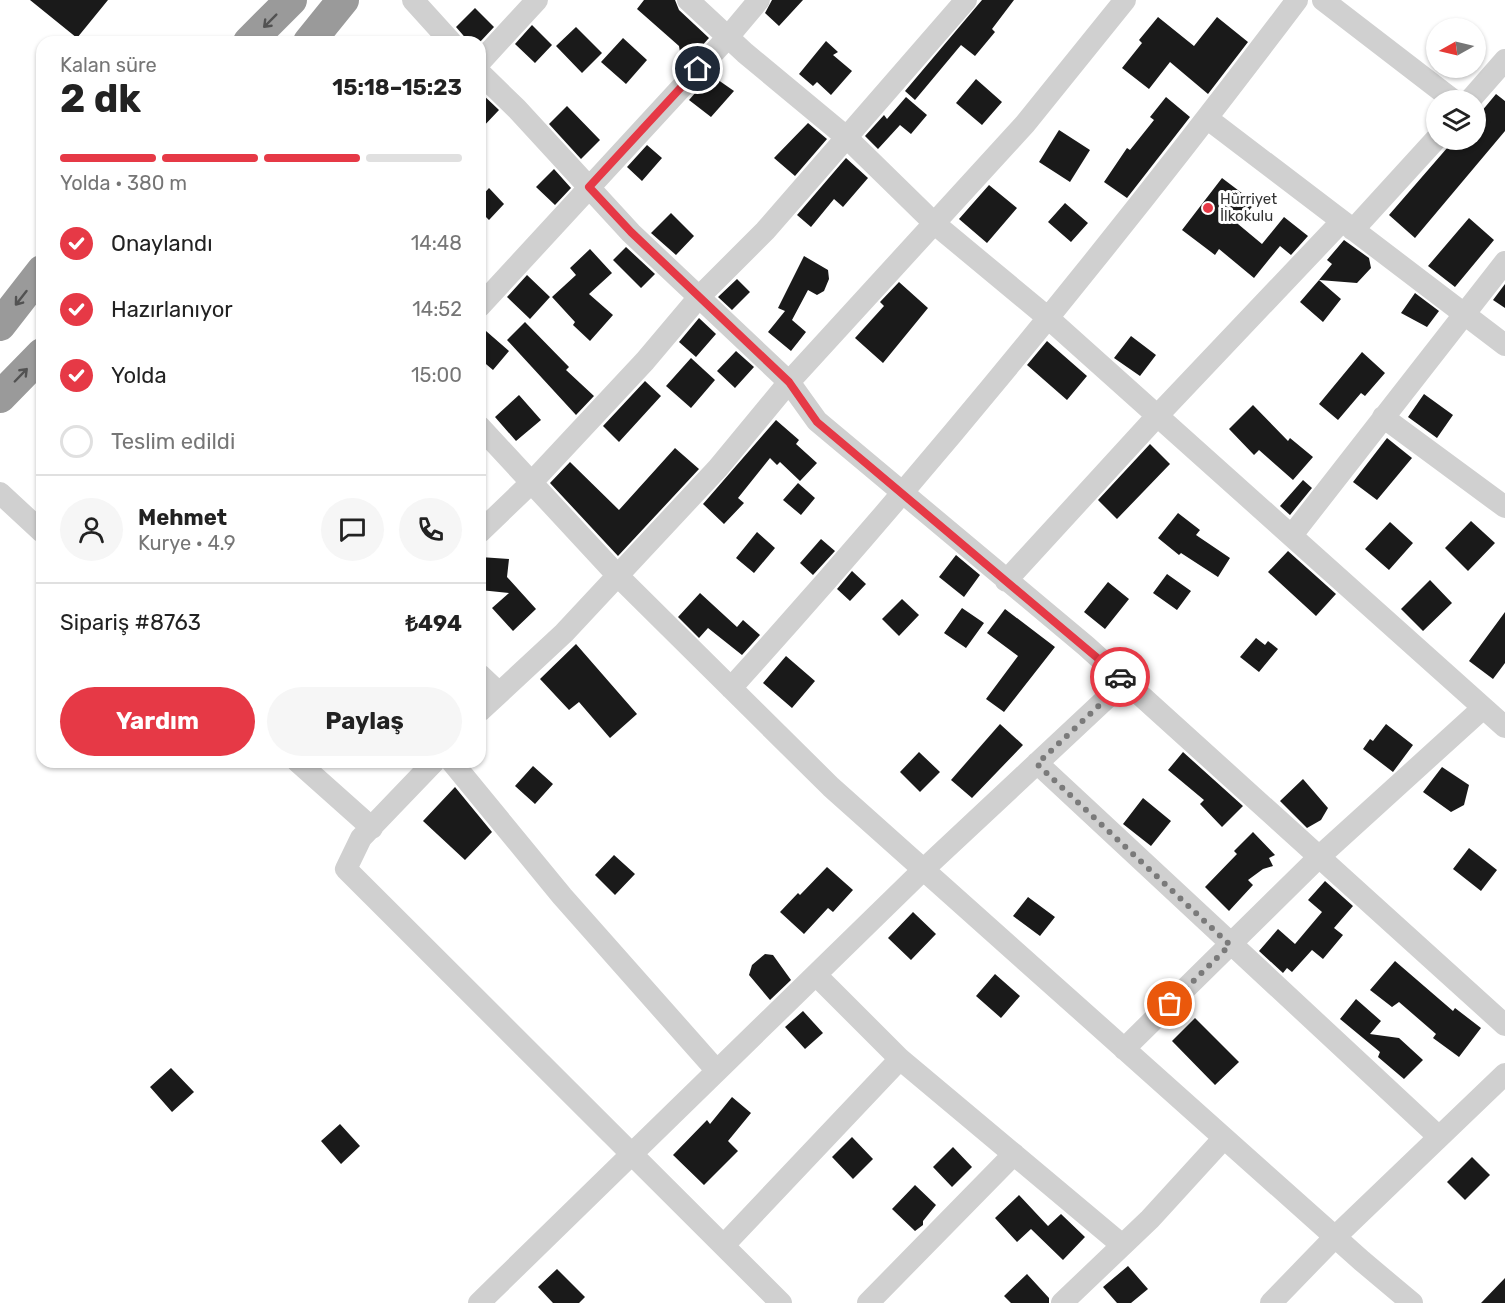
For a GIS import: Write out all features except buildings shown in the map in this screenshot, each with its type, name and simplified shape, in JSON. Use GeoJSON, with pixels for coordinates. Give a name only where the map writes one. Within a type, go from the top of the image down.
{"type":"FeatureCollection","features":[{"type":"Feature","properties":{"kind":"highway"},"geometry":{"type":"LineString","coordinates":[[255,36],[291,0]]}},
{"type":"Feature","properties":{"kind":"highway"},"geometry":{"type":"LineString","coordinates":[[314,36],[337,6]]}},
{"type":"Feature","properties":{"kind":"highway"},"geometry":{"type":"LineString","coordinates":[[0,325],[36,279]]}},
{"type":"Feature","properties":{"kind":"highway"},"geometry":{"type":"LineString","coordinates":[[0,397],[36,360]]}},
{"type":"Feature","properties":{"kind":"street"},"geometry":{"type":"LineString","coordinates":[[337,6],[361,0]]}},
{"type":"Feature","properties":{"kind":"street"},"geometry":{"type":"LineString","coordinates":[[413,0],[446,36]]}},
{"type":"Feature","properties":{"kind":"street"},"geometry":{"type":"LineString","coordinates":[[486,55],[537,0]]}},
{"type":"Feature","properties":{"kind":"street"},"geometry":{"type":"LineString","coordinates":[[688,0],[845,136],[934,224],[1047,317],[1497,715],[1320,856],[1124,1049]]}},
{"type":"Feature","properties":{"kind":"street"},"geometry":{"type":"LineString","coordinates":[[486,299],[728,37],[759,0]]}},
{"type":"Feature","properties":{"kind":"street"},"geometry":{"type":"LineString","coordinates":[[486,526],[532,482],[645,361],[699,297],[765,231],[845,136],[922,53],[966,0]]}},
{"type":"Feature","properties":{"kind":"street"},"geometry":{"type":"LineString","coordinates":[[486,705],[564,633],[619,577],[718,468],[789,382],[1025,124],[1125,0]]}},
{"type":"Feature","properties":{"kind":"street"},"geometry":{"type":"LineString","coordinates":[[731,688],[848,559],[902,494],[1208,119],[1298,0]]}},
{"type":"Feature","properties":{"kind":"street"},"geometry":{"type":"LineString","coordinates":[[1323,0],[1440,90]]}},
{"type":"Feature","properties":{"kind":"street"},"geometry":{"type":"LineString","coordinates":[[1479,90],[1505,60]]}},
{"type":"Feature","properties":{"kind":"street"},"geometry":{"type":"LineString","coordinates":[[486,79],[631,232],[789,382],[817,422],[1125,681],[1505,1025]]}},
{"type":"Feature","properties":{"kind":"street"},"geometry":{"type":"LineString","coordinates":[[1208,119],[1505,345]]}},
{"type":"Feature","properties":{"kind":"street"},"geometry":{"type":"LineString","coordinates":[[1006,582],[1158,415],[1426,149]]}},
{"type":"Feature","properties":{"kind":"street"},"geometry":{"type":"LineString","coordinates":[[1292,535],[1505,262]]}},
{"type":"Feature","properties":{"kind":"street"},"geometry":{"type":"LineString","coordinates":[[1383,417],[1505,507]]}},
{"type":"Feature","properties":{"kind":"street"},"geometry":{"type":"LineString","coordinates":[[486,433],[619,577],[831,786],[1335,1237],[1412,1303]]}},
{"type":"Feature","properties":{"kind":"street"},"geometry":{"type":"LineString","coordinates":[[0,493],[36,526]]}},
{"type":"Feature","properties":{"kind":"street"},"geometry":{"type":"LineString","coordinates":[[486,681],[498,692]]}},
{"type":"Feature","properties":{"kind":"street"},"geometry":{"type":"LineString","coordinates":[[479,1303],[924,869],[1125,681]]}},
{"type":"Feature","properties":{"kind":"street"},"geometry":{"type":"LineString","coordinates":[[1037,764],[1438,1137]]}},
{"type":"Feature","properties":{"kind":"street"},"geometry":{"type":"LineString","coordinates":[[305,768],[372,828]]}},
{"type":"Feature","properties":{"kind":"street"},"geometry":{"type":"LineString","coordinates":[[428,768],[361,838],[346,869],[781,1303]]}},
{"type":"Feature","properties":{"kind":"street"},"geometry":{"type":"LineString","coordinates":[[457,768],[562,896],[717,1071]]}},
{"type":"Feature","properties":{"kind":"street"},"geometry":{"type":"LineString","coordinates":[[816,975],[900,1059],[1122,1245]]}},
{"type":"Feature","properties":{"kind":"street"},"geometry":{"type":"LineString","coordinates":[[724,1245],[900,1059]]}},
{"type":"Feature","properties":{"kind":"street"},"geometry":{"type":"LineString","coordinates":[[1271,1303],[1335,1237],[1505,1074]]}},
{"type":"Feature","properties":{"kind":"street"},"geometry":{"type":"LineString","coordinates":[[1062,1303],[1122,1245],[1224,1138]]}},
{"type":"Feature","properties":{"kind":"street"},"geometry":{"type":"LineString","coordinates":[[868,1303],[1014,1154]]}},
{"type":"Feature","properties":{"kind":"way so far"},"geometry":{"type":"LineString","coordinates":[[1120,677],[1125,681],[1037,764],[1230,945],[1170,1004]]}},
{"type":"Feature","properties":{"kind":"place","name":"Hürriyet İlkokulu"},"geometry":{"type":"Point","coordinates":[1208,208]}},
{"type":"Feature","properties":{"kind":"route"},"geometry":{"type":"LineString","coordinates":[[698,69],[589,187],[631,232],[789,382],[817,422],[976,557],[1086,646],[1120,677]]}}]}
